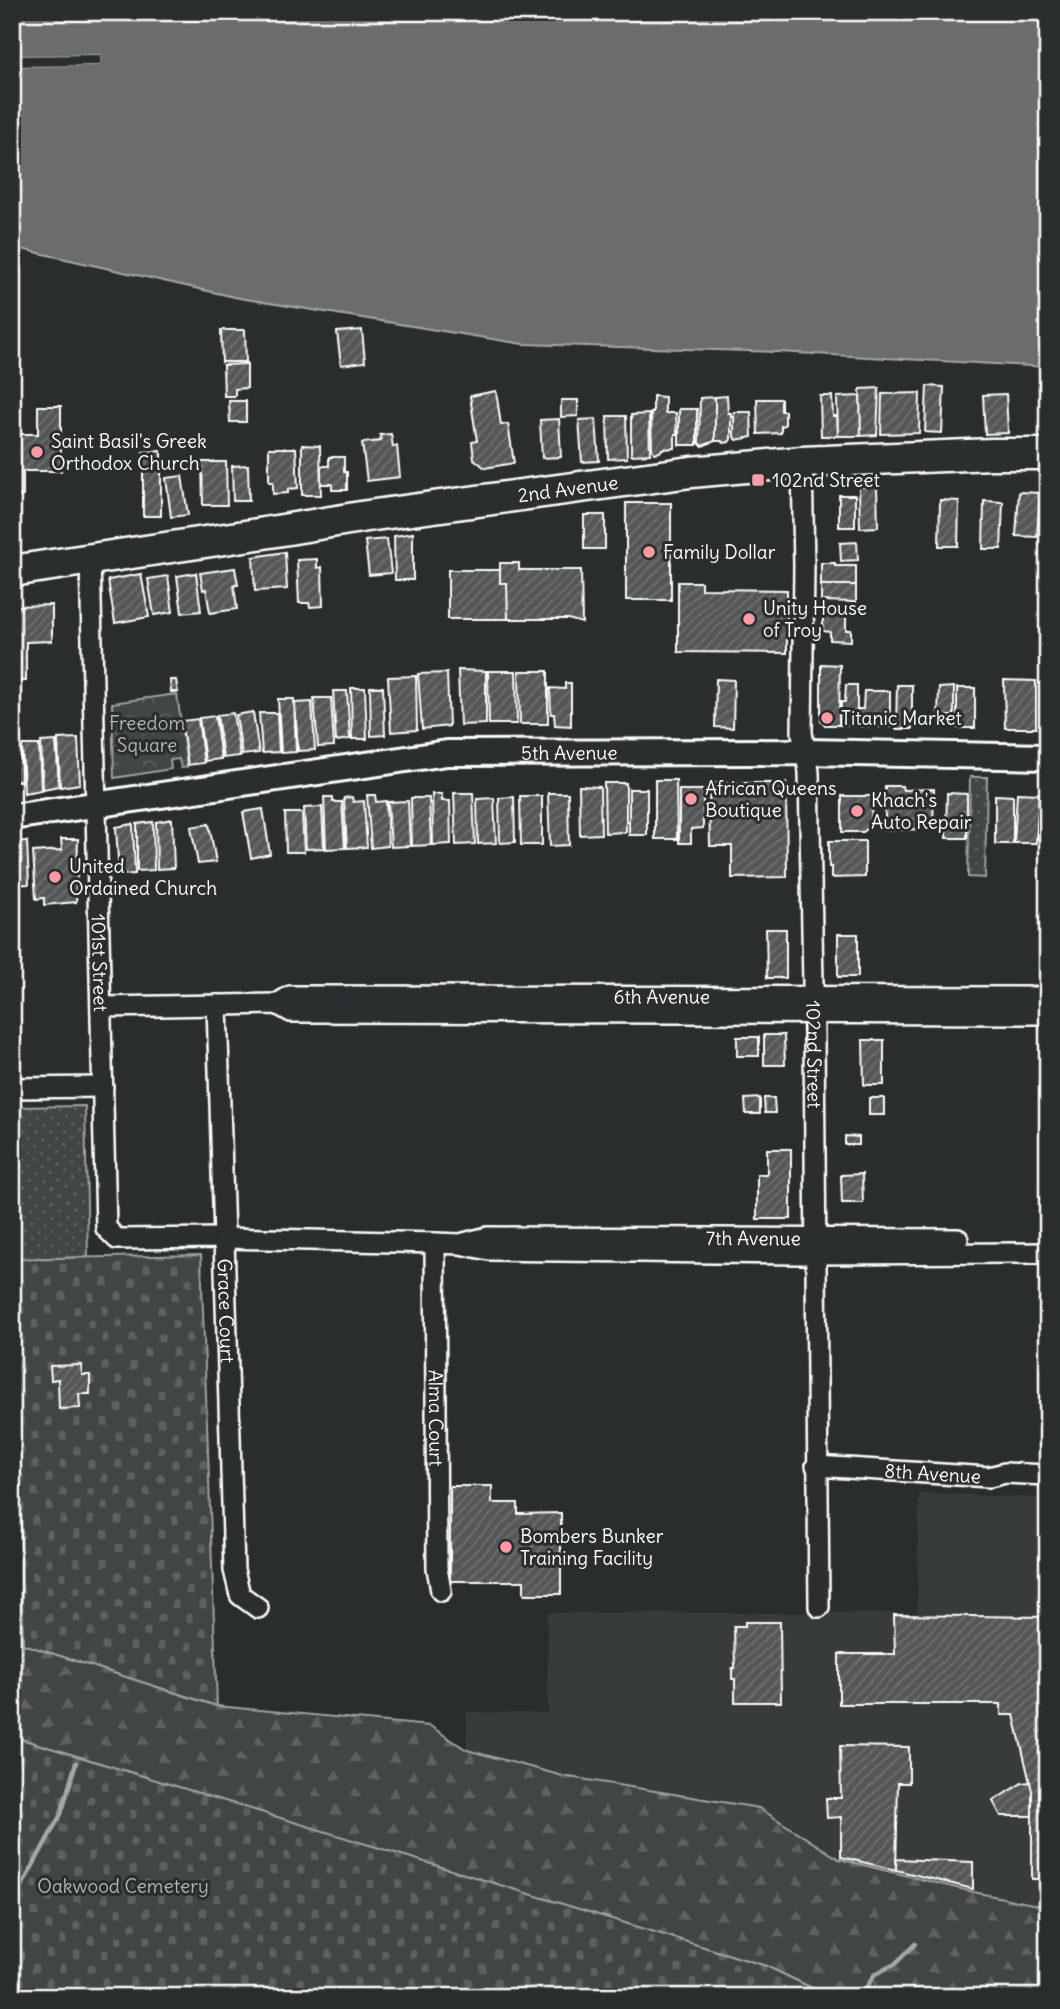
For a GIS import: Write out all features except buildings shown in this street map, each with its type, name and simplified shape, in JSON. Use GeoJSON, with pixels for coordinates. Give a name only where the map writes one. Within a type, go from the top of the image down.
{"type":"FeatureCollection","features":[{"type":"Feature","properties":{"kind":"main road","name":"2nd Avenue"},"geometry":{"type":"LineString","coordinates":[[12,571],[593,484],[802,462],[1048,453]]}},
{"type":"Feature","properties":{"kind":"street","name":"102nd Street"},"geometry":{"type":"LineString","coordinates":[[802,462],[803,733],[809,772],[814,1005],[818,1607]]}},
{"type":"Feature","properties":{"kind":"street","name":"101st Street"},"geometry":{"type":"LineString","coordinates":[[90,559],[106,1228],[117,1238]]}},
{"type":"Feature","properties":{"kind":"street","name":"5th Avenue"},"geometry":{"type":"LineString","coordinates":[[95,804],[447,753],[806,752],[1048,757]]}},
{"type":"Feature","properties":{"kind":"street"},"geometry":{"type":"LineString","coordinates":[[12,817],[95,804]]}},
{"type":"Feature","properties":{"kind":"street","name":"6th Avenue"},"geometry":{"type":"LineString","coordinates":[[101,1007],[277,1004],[291,1012],[814,1005],[1048,997]]}},
{"type":"Feature","properties":{"kind":"street","name":"Grace Court"},"geometry":{"type":"LineString","coordinates":[[217,1005],[234,1570],[240,1595],[258,1608]]}},
{"type":"Feature","properties":{"kind":"street","name":"6th Avenue"},"geometry":{"type":"LineString","coordinates":[[814,1005],[1048,1014]]}},
{"type":"Feature","properties":{"kind":"street"},"geometry":{"type":"LineString","coordinates":[[12,1088],[103,1087]]}},
{"type":"Feature","properties":{"kind":"street","name":"7th Avenue"},"geometry":{"type":"LineString","coordinates":[[117,1238],[460,1244],[488,1237],[1048,1253]]}},
{"type":"Feature","properties":{"kind":"street","name":"7th Avenue"},"geometry":{"type":"LineString","coordinates":[[816,1246],[1048,1240]]}},
{"type":"Feature","properties":{"kind":"street","name":"Alma Court"},"geometry":{"type":"LineString","coordinates":[[435,1243],[437,1568],[441,1591]]}},
{"type":"Feature","properties":{"kind":"street","name":"8th Avenue"},"geometry":{"type":"LineString","coordinates":[[816,1466],[989,1477],[1005,1474],[1048,1475]]}},
{"type":"Feature","properties":{"kind":"shaded area"},"geometry":{"type":"Polygon","coordinates":[[[12,12],[1048,12],[1048,367],[778,352],[523,344],[239,298],[12,247],[12,66],[99,65],[100,55],[12,56],[12,12]]]}},
{"type":"Feature","properties":{"kind":"shaded area"},"geometry":{"type":"Polygon","coordinates":[[[919,1493],[1048,1498],[1048,1907],[973,1892],[839,1859],[759,1808],[563,1776],[467,1750],[467,1712],[548,1713],[547,1613],[917,1613],[919,1493]]]}},
{"type":"Feature","properties":{"kind":"green space","name":"Freedom Square"},"geometry":{"type":"Polygon","coordinates":[[[177,694],[187,767],[181,768],[179,759],[170,760],[171,769],[114,778],[112,703],[177,694]]]}},
{"type":"Feature","properties":{"kind":"green space"},"geometry":{"type":"Polygon","coordinates":[[[970,777],[987,777],[985,878],[968,877],[970,777]]]}},
{"type":"Feature","properties":{"kind":"green space"},"geometry":{"type":"Polygon","coordinates":[[[85,1106],[88,1257],[12,1259],[12,1107],[85,1106]]]}},
{"type":"Feature","properties":{"kind":"green space"},"geometry":{"type":"Polygon","coordinates":[[[201,1255],[217,1706],[23,1644],[14,1259],[201,1255]]]}},
{"type":"Feature","properties":{"kind":"green space"},"geometry":{"type":"Polygon","coordinates":[[[23,1644],[217,1706],[430,1726],[467,1750],[563,1776],[759,1808],[839,1859],[973,1892],[1048,1907],[1048,1997],[831,1997],[766,1966],[21,1739],[23,1644]]]}},
{"type":"Feature","properties":{"kind":"green space","name":"Oakwood Cemetery"},"geometry":{"type":"Polygon","coordinates":[[[21,1739],[766,1966],[831,1997],[12,1997],[12,1789],[21,1739]]]}},
{"type":"Feature","properties":{"kind":"pier"},"geometry":{"type":"Polygon","coordinates":[[[100,55],[100,65],[12,66],[12,63],[96,62],[96,58],[12,59],[12,56],[100,55]]]}},
{"type":"Feature","properties":{"kind":"waterway"},"geometry":{"type":"LineString","coordinates":[[12,1909],[61,1814],[76,1763]]}},
{"type":"Feature","properties":{"kind":"waterway"},"geometry":{"type":"LineString","coordinates":[[860,1997],[875,1974],[895,1964],[915,1944]]}},
{"type":"Feature","properties":{"kind":"place","name":"Saint Basil's Greek Orthodox Church"},"geometry":{"type":"Point","coordinates":[37,452]}},
{"type":"Feature","properties":{"kind":"place","name":"102nd Street"},"geometry":{"type":"Point","coordinates":[758,480]}},
{"type":"Feature","properties":{"kind":"place","name":"Family Dollar"},"geometry":{"type":"Point","coordinates":[649,552]}},
{"type":"Feature","properties":{"kind":"place","name":"Unity House of Troy"},"geometry":{"type":"Point","coordinates":[749,619]}},
{"type":"Feature","properties":{"kind":"place","name":"Titanic Market"},"geometry":{"type":"Point","coordinates":[827,718]}},
{"type":"Feature","properties":{"kind":"place","name":"African Queens Boutique"},"geometry":{"type":"Point","coordinates":[691,799]}},
{"type":"Feature","properties":{"kind":"place","name":"Khach's Auto Repair"},"geometry":{"type":"Point","coordinates":[857,811]}},
{"type":"Feature","properties":{"kind":"place","name":"United Ordained Church"},"geometry":{"type":"Point","coordinates":[55,877]}},
{"type":"Feature","properties":{"kind":"place","name":"Bombers Bunker Training Facility"},"geometry":{"type":"Point","coordinates":[506,1547]}}]}
